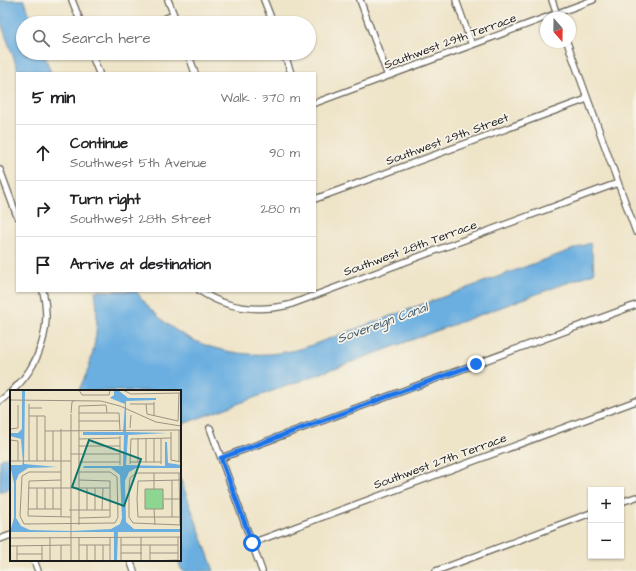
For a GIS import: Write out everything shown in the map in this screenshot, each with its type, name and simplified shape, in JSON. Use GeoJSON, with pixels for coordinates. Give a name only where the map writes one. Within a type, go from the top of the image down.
{"type":"FeatureCollection","features":[{"type":"Feature","properties":{"kind":"street"},"geometry":{"type":"LineString","coordinates":[[72,0],[78,16]]}},
{"type":"Feature","properties":{"kind":"street"},"geometry":{"type":"LineString","coordinates":[[168,0],[174,15]]}},
{"type":"Feature","properties":{"kind":"street"},"geometry":{"type":"LineString","coordinates":[[264,0],[270,16]]}},
{"type":"Feature","properties":{"kind":"street"},"geometry":{"type":"LineString","coordinates":[[360,0],[388,76]]}},
{"type":"Feature","properties":{"kind":"street"},"geometry":{"type":"LineString","coordinates":[[456,0],[472,45]]}},
{"type":"Feature","properties":{"kind":"street"},"geometry":{"type":"LineString","coordinates":[[552,0],[556,12]]}},
{"type":"Feature","properties":{"kind":"street","name":"Southwest 29th Terrace"},"geometry":{"type":"LineString","coordinates":[[567,12],[593,0]]}},
{"type":"Feature","properties":{"kind":"street","name":"Southwest 29th Terrace"},"geometry":{"type":"LineString","coordinates":[[316,103],[472,45],[540,22]]}},
{"type":"Feature","properties":{"kind":"street"},"geometry":{"type":"LineString","coordinates":[[569,48],[636,232]]}},
{"type":"Feature","properties":{"kind":"street"},"geometry":{"type":"LineString","coordinates":[[94,60],[99,72]]}},
{"type":"Feature","properties":{"kind":"street"},"geometry":{"type":"LineString","coordinates":[[190,60],[195,72]]}},
{"type":"Feature","properties":{"kind":"street"},"geometry":{"type":"LineString","coordinates":[[286,60],[291,72]]}},
{"type":"Feature","properties":{"kind":"street","name":"Southwest 29th Street"},"geometry":{"type":"LineString","coordinates":[[316,199],[587,99]]}},
{"type":"Feature","properties":{"kind":"street"},"geometry":{"type":"LineString","coordinates":[[0,170],[16,213]]}},
{"type":"Feature","properties":{"kind":"street","name":"Southwest 28th Terrace"},"geometry":{"type":"LineString","coordinates":[[202,292],[227,304],[244,308],[266,309],[289,305],[618,184]]}},
{"type":"Feature","properties":{"kind":"street"},"geometry":{"type":"LineString","coordinates":[[14,390],[26,377],[40,349],[45,327],[46,311],[43,292]]}},
{"type":"Feature","properties":{"kind":"street"},"geometry":{"type":"LineString","coordinates":[[221,458],[636,305]]}},
{"type":"Feature","properties":{"kind":"street"},"geometry":{"type":"LineString","coordinates":[[0,401],[10,394]]}},
{"type":"Feature","properties":{"kind":"street","name":"Southwest 27th Terrace"},"geometry":{"type":"LineString","coordinates":[[252,543],[636,401]]}},
{"type":"Feature","properties":{"kind":"street"},"geometry":{"type":"LineString","coordinates":[[210,428],[262,571]]}},
{"type":"Feature","properties":{"kind":"street"},"geometry":{"type":"LineString","coordinates":[[624,501],[636,497]]}},
{"type":"Feature","properties":{"kind":"street"},"geometry":{"type":"LineString","coordinates":[[436,571],[588,514]]}},
{"type":"Feature","properties":{"kind":"street"},"geometry":{"type":"LineString","coordinates":[[0,539],[10,535]]}},
{"type":"Feature","properties":{"kind":"street"},"geometry":{"type":"LineString","coordinates":[[34,561],[38,571]]}},
{"type":"Feature","properties":{"kind":"street"},"geometry":{"type":"LineString","coordinates":[[130,561],[134,571]]}},
{"type":"Feature","properties":{"kind":"water"},"geometry":{"type":"Polygon","coordinates":[[[0,0],[24,0],[30,16],[16,16],[16,60],[46,60],[51,72],[19,72],[0,20],[0,0]]]}},
{"type":"Feature","properties":{"kind":"water","name":"Sovereign Canal"},"geometry":{"type":"Polygon","coordinates":[[[590,243],[594,273],[181,425],[181,390],[79,390],[89,368],[95,342],[97,316],[95,292],[137,292],[160,318],[176,330],[193,340],[231,352],[270,354],[309,346],[590,243]]]}},
{"type":"Feature","properties":{"kind":"water"},"geometry":{"type":"Polygon","coordinates":[[[10,455],[10,488],[0,492],[0,460],[10,455]]]}},
{"type":"Feature","properties":{"kind":"water"},"geometry":{"type":"Polygon","coordinates":[[[181,481],[214,571],[182,571],[178,561],[181,561],[181,481]]]}},
{"type":"Feature","properties":{"kind":"route"},"geometry":{"type":"LineString","coordinates":[[252,543],[221,458],[476,364]]}}]}
